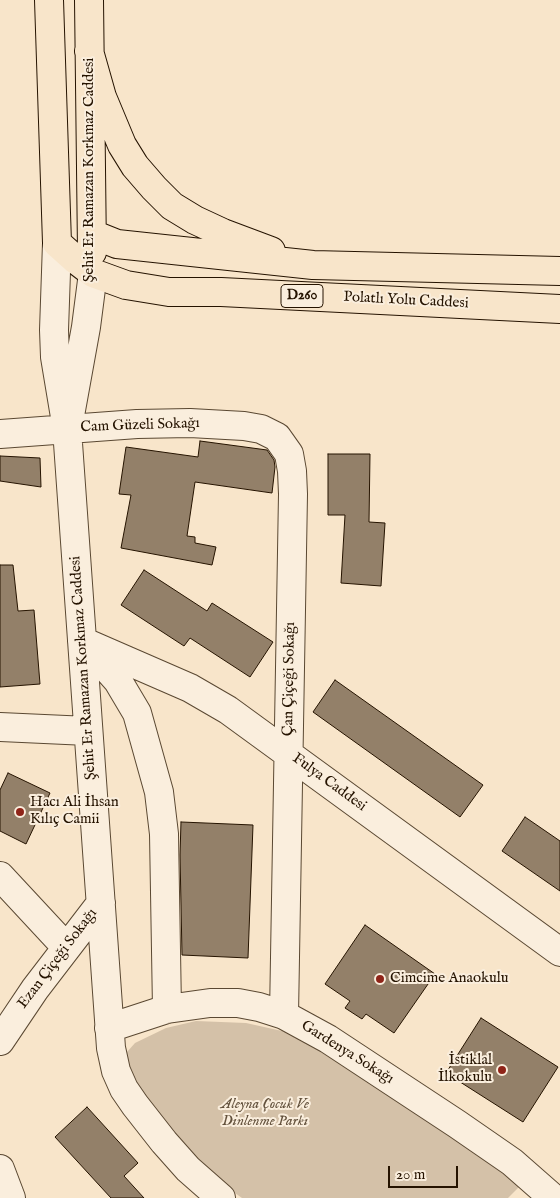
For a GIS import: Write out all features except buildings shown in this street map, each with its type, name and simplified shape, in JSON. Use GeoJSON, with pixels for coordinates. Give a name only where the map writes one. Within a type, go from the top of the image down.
{"type":"FeatureCollection","features":[{"type":"Feature","properties":{"kind":"main road","name":"Şehit Er Ramazan Korkmaz Caddesi"},"geometry":{"type":"LineString","coordinates":[[49,0],[57,243]]}},
{"type":"Feature","properties":{"kind":"main road","name":"Şehit Er Ramazan Korkmaz Caddesi"},"geometry":{"type":"LineString","coordinates":[[89,0],[93,273]]}},
{"type":"Feature","properties":{"kind":"main road","name":"D260"},"geometry":{"type":"LineString","coordinates":[[89,51],[102,97],[122,145],[135,166],[172,206],[195,220],[223,233],[313,265],[560,271]]}},
{"type":"Feature","properties":{"kind":"main road"},"geometry":{"type":"LineString","coordinates":[[92,234],[117,244],[313,265]]}},
{"type":"Feature","properties":{"kind":"main road","name":"Polatlı Yolu Caddesi"},"geometry":{"type":"LineString","coordinates":[[57,243],[93,273],[126,285],[169,292],[230,292],[560,309]]}},
{"type":"Feature","properties":{"kind":"street","name":"Şehit Er Ramazan Korkmaz Caddesi"},"geometry":{"type":"LineString","coordinates":[[57,243],[55,357],[67,429],[111,1048],[116,1071],[124,1089],[164,1142],[188,1168],[221,1198]]}},
{"type":"Feature","properties":{"kind":"street","name":"Şehit Er Ramazan Korkmaz Caddesi"},"geometry":{"type":"LineString","coordinates":[[67,429],[86,327],[93,273]]}},
{"type":"Feature","properties":{"kind":"street","name":"Cam Güzeli Sokağı"},"geometry":{"type":"LineString","coordinates":[[0,434],[137,424],[190,423],[261,428],[277,437]]}},
{"type":"Feature","properties":{"kind":"street","name":"Çan Çiçeği Sokağı"},"geometry":{"type":"LineString","coordinates":[[277,437],[289,454],[292,471],[290,754],[284,1015]]}},
{"type":"Feature","properties":{"kind":"street","name":"Fulya Caddesi"},"geometry":{"type":"LineString","coordinates":[[82,641],[190,688],[228,710],[560,952]]}},
{"type":"Feature","properties":{"kind":"street"},"geometry":{"type":"LineString","coordinates":[[82,641],[118,681],[136,713],[159,792],[164,834],[167,1009]]}},
{"type":"Feature","properties":{"kind":"street"},"geometry":{"type":"LineString","coordinates":[[0,727],[88,731]]}},
{"type":"Feature","properties":{"kind":"street"},"geometry":{"type":"LineString","coordinates":[[0,876],[66,947]]}},
{"type":"Feature","properties":{"kind":"street","name":"Ezan Çiçeği Sokağı"},"geometry":{"type":"LineString","coordinates":[[0,1041],[35,989],[101,903]]}},
{"type":"Feature","properties":{"kind":"street","name":"Gardenya Sokağı"},"geometry":{"type":"LineString","coordinates":[[109,1028],[167,1009],[210,1003],[238,1003],[284,1015],[328,1039],[404,1088],[548,1189]]}},
{"type":"Feature","properties":{"kind":"street"},"geometry":{"type":"LineString","coordinates":[[0,1169],[11,1198]]}},
{"type":"Feature","properties":{"kind":"green space","name":"Aleyna Çocuk Ve Dinlenme Parkı"},"geometry":{"type":"Polygon","coordinates":[[[196,1021],[246,1023],[291,1033],[485,1156],[520,1186],[508,1198],[242,1198],[207,1173],[164,1126],[119,1061],[135,1043],[166,1028],[196,1021]]]}},
{"type":"Feature","properties":{"kind":"place","name":"Hacı Ali İhsan Kılıç Camii"},"geometry":{"type":"Point","coordinates":[20,812]}},
{"type":"Feature","properties":{"kind":"place","name":"Cimcime Anaokulu"},"geometry":{"type":"Point","coordinates":[380,979]}},
{"type":"Feature","properties":{"kind":"place","name":"İstiklal İlkokulu"},"geometry":{"type":"Point","coordinates":[502,1070]}}]}
